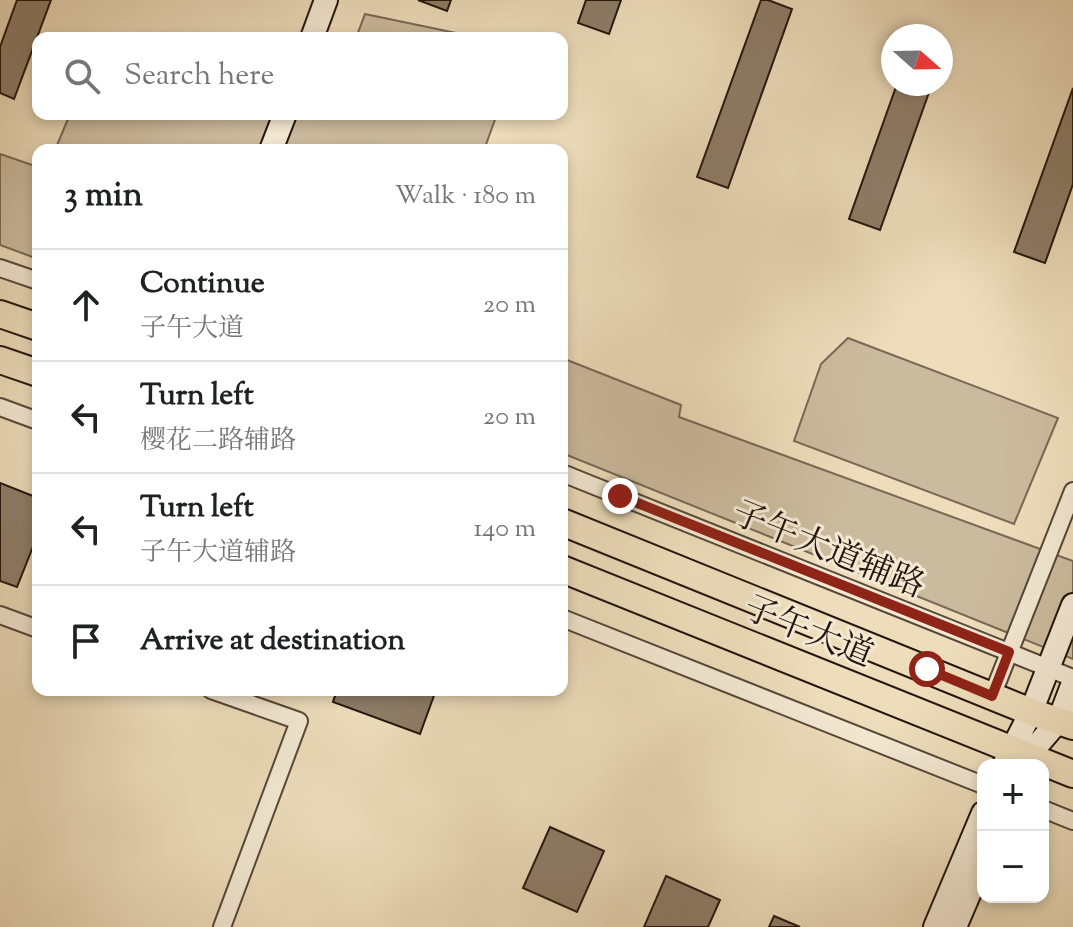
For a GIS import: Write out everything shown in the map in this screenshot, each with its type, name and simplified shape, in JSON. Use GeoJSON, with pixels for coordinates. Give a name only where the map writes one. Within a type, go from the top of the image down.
{"type":"FeatureCollection","features":[{"type":"Feature","properties":{"kind":"main road"},"geometry":{"type":"LineString","coordinates":[[314,32],[326,0]]}},
{"type":"Feature","properties":{"kind":"main road"},"geometry":{"type":"LineString","coordinates":[[273,144],[283,120]]}},
{"type":"Feature","properties":{"kind":"main road"},"geometry":{"type":"LineString","coordinates":[[0,314],[32,325]]}},
{"type":"Feature","properties":{"kind":"main road"},"geometry":{"type":"LineString","coordinates":[[0,360],[32,371]]}},
{"type":"Feature","properties":{"kind":"main road","name":"子午大道"},"geometry":{"type":"LineString","coordinates":[[568,524],[1031,712],[1066,723]]}},
{"type":"Feature","properties":{"kind":"main road","name":"子午大道"},"geometry":{"type":"LineString","coordinates":[[568,572],[1017,759]]}},
{"type":"Feature","properties":{"kind":"main road"},"geometry":{"type":"LineString","coordinates":[[1017,759],[1031,712],[1073,605]]}},
{"type":"Feature","properties":{"kind":"main road"},"geometry":{"type":"LineString","coordinates":[[1017,759],[1066,723],[1073,681]]}},
{"type":"Feature","properties":{"kind":"main road","name":"子午大道"},"geometry":{"type":"LineString","coordinates":[[1049,768],[1073,774]]}},
{"type":"Feature","properties":{"kind":"main road"},"geometry":{"type":"LineString","coordinates":[[935,927],[977,827]]}},
{"type":"Feature","properties":{"kind":"main road"},"geometry":{"type":"LineString","coordinates":[[955,927],[977,876]]}},
{"type":"Feature","properties":{"kind":"street"},"geometry":{"type":"LineString","coordinates":[[0,268],[32,279]]}},
{"type":"Feature","properties":{"kind":"street"},"geometry":{"type":"LineString","coordinates":[[0,407],[32,419]]}},
{"type":"Feature","properties":{"kind":"street","name":"子午大道辅路"},"geometry":{"type":"LineString","coordinates":[[568,475],[1009,652],[1073,681]]}},
{"type":"Feature","properties":{"kind":"street"},"geometry":{"type":"LineString","coordinates":[[992,696],[1073,491]]}},
{"type":"Feature","properties":{"kind":"street"},"geometry":{"type":"LineString","coordinates":[[0,615],[32,627]]}},
{"type":"Feature","properties":{"kind":"street"},"geometry":{"type":"LineString","coordinates":[[568,620],[977,783]]}},
{"type":"Feature","properties":{"kind":"street"},"geometry":{"type":"LineString","coordinates":[[222,927],[299,721],[228,696]]}},
{"type":"Feature","properties":{"kind":"street"},"geometry":{"type":"LineString","coordinates":[[1049,811],[1073,821]]}},
{"type":"Feature","properties":{"kind":"shaded area"},"geometry":{"type":"Polygon","coordinates":[[[365,14],[451,32],[358,32],[365,14]]]}},
{"type":"Feature","properties":{"kind":"shaded area"},"geometry":{"type":"Polygon","coordinates":[[[68,120],[495,120],[486,144],[58,144],[68,120]]]}},
{"type":"Feature","properties":{"kind":"shaded area"},"geometry":{"type":"Polygon","coordinates":[[[0,154],[32,165],[32,257],[0,245],[0,154]]]}},
{"type":"Feature","properties":{"kind":"shaded area"},"geometry":{"type":"Polygon","coordinates":[[[848,338],[1058,418],[1014,524],[794,441],[821,364],[848,338]]]}},
{"type":"Feature","properties":{"kind":"shaded area"},"geometry":{"type":"Polygon","coordinates":[[[568,360],[681,405],[679,417],[1073,561],[1073,659],[568,455],[568,360]]]}},
{"type":"Feature","properties":{"kind":"building"},"geometry":{"type":"Polygon","coordinates":[[[17,0],[51,0],[39,32],[32,32],[32,51],[14,99],[0,93],[0,47],[17,0]]]}},
{"type":"Feature","properties":{"kind":"building"},"geometry":{"type":"Polygon","coordinates":[[[418,0],[451,0],[447,11],[418,0]]]}},
{"type":"Feature","properties":{"kind":"building"},"geometry":{"type":"Polygon","coordinates":[[[586,0],[621,0],[609,34],[578,23],[586,0]]]}},
{"type":"Feature","properties":{"kind":"building"},"geometry":{"type":"Polygon","coordinates":[[[761,0],[792,9],[728,188],[697,177],[761,0]]]}},
{"type":"Feature","properties":{"kind":"building"},"geometry":{"type":"Polygon","coordinates":[[[1073,88],[1073,184],[1045,263],[1014,252],[1073,88]]]}},
{"type":"Feature","properties":{"kind":"building"},"geometry":{"type":"Polygon","coordinates":[[[893,96],[928,96],[880,230],[849,219],[893,96]]]}},
{"type":"Feature","properties":{"kind":"building"},"geometry":{"type":"Polygon","coordinates":[[[0,483],[32,496],[32,549],[17,587],[0,581],[0,483]]]}},
{"type":"Feature","properties":{"kind":"building"},"geometry":{"type":"Polygon","coordinates":[[[335,696],[434,696],[420,734],[333,702],[335,696]]]}},
{"type":"Feature","properties":{"kind":"building"},"geometry":{"type":"Polygon","coordinates":[[[550,827],[604,851],[577,912],[523,888],[550,827]]]}},
{"type":"Feature","properties":{"kind":"building"},"geometry":{"type":"Polygon","coordinates":[[[666,876],[720,900],[708,927],[644,927],[666,876]]]}},
{"type":"Feature","properties":{"kind":"building"},"geometry":{"type":"Polygon","coordinates":[[[774,916],[800,927],[769,927],[774,916]]]}},
{"type":"Feature","properties":{"kind":"route"},"geometry":{"type":"LineString","coordinates":[[620,496],[1009,652],[992,696],[927,669]]}}]}
